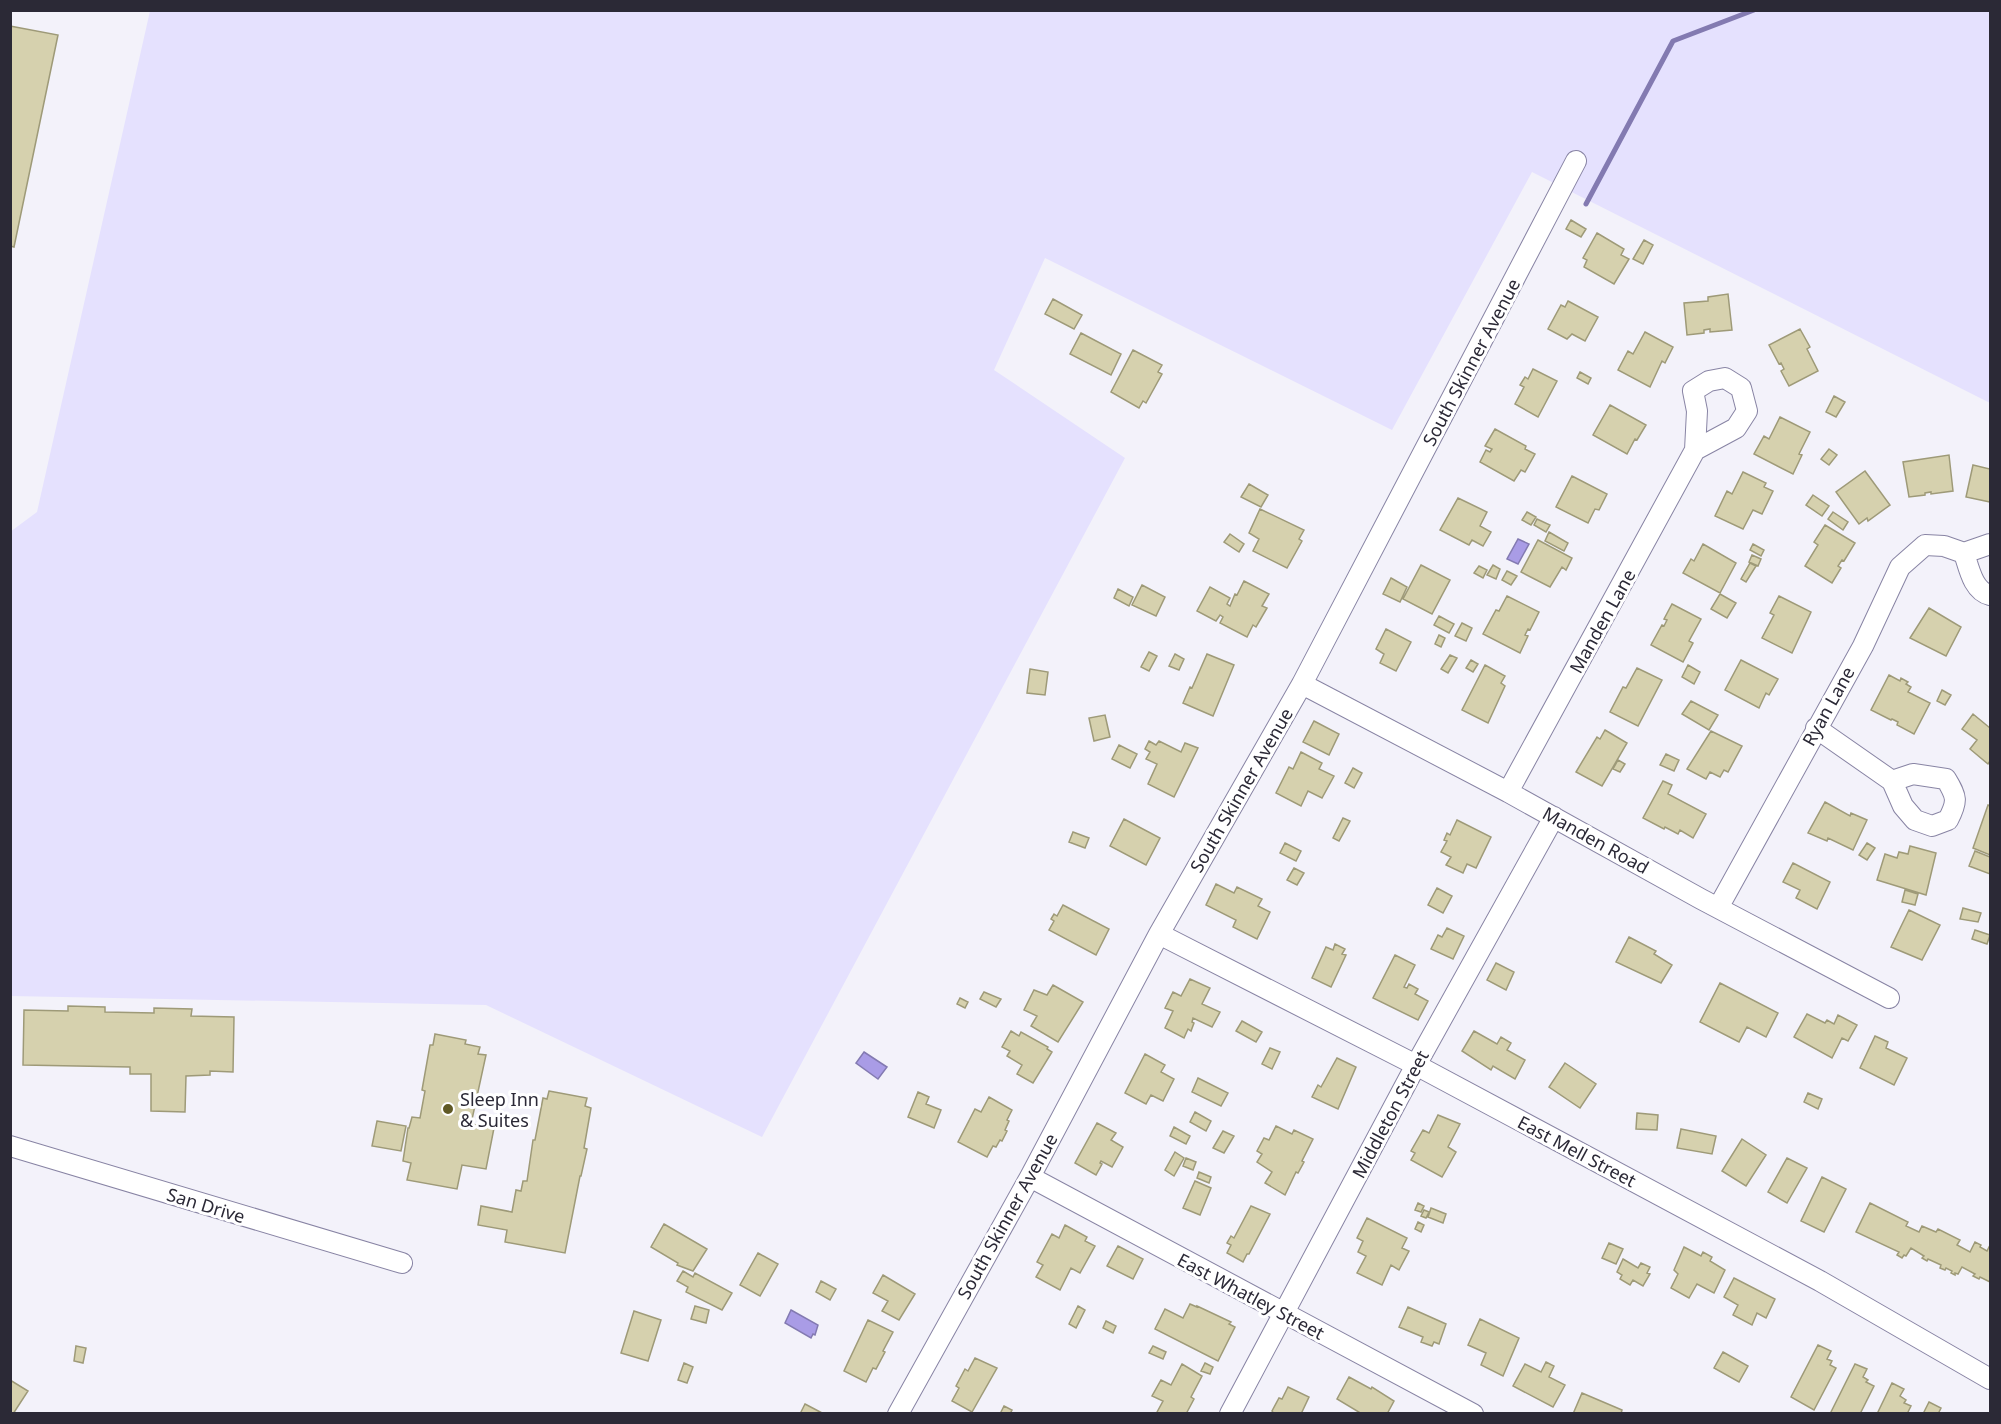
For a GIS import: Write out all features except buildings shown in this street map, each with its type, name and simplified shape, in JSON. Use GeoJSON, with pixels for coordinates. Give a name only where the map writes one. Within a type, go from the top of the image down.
{"type":"FeatureCollection","features":[{"type":"Feature","properties":{"kind":"street","name":"South Skinner Avenue"},"geometry":{"type":"LineString","coordinates":[[898,1413],[1030,1177],[1159,934],[1302,684],[1576,161]]}},
{"type":"Feature","properties":{"kind":"street","name":"Manden Lane"},"geometry":{"type":"LineString","coordinates":[[1508,792],[1695,450]]}},
{"type":"Feature","properties":{"kind":"street"},"geometry":{"type":"LineString","coordinates":[[1990,544],[1964,553],[1976,585],[1990,595]]}},
{"type":"Feature","properties":{"kind":"street","name":"Ryan Lane"},"geometry":{"type":"LineString","coordinates":[[1718,908],[1863,646],[1900,567],[1925,545],[1944,546],[1964,553]]}},
{"type":"Feature","properties":{"kind":"street","name":"Manden Road"},"geometry":{"type":"LineString","coordinates":[[1302,684],[1508,792],[1718,908],[1889,998]]}},
{"type":"Feature","properties":{"kind":"street"},"geometry":{"type":"LineString","coordinates":[[1816,728],[1892,781]]}},
{"type":"Feature","properties":{"kind":"street","name":"Middleton Street"},"geometry":{"type":"LineString","coordinates":[[1230,1413],[1416,1065],[1554,817]]}},
{"type":"Feature","properties":{"kind":"street","name":"East Mell Street"},"geometry":{"type":"LineString","coordinates":[[1159,934],[1416,1065],[1820,1281],[1990,1379]]}},
{"type":"Feature","properties":{"kind":"street","name":"San Drive"},"geometry":{"type":"LineString","coordinates":[[10,1146],[402,1263]]}},
{"type":"Feature","properties":{"kind":"street","name":"East Whatley Street"},"geometry":{"type":"LineString","coordinates":[[1030,1177],[1283,1314],[1473,1413]]}},
{"type":"Feature","properties":{"kind":"shaded area"},"geometry":{"type":"Polygon","coordinates":[[[150,11],[1990,11],[1990,403],[1532,172],[1392,430],[1045,258],[994,370],[1125,458],[762,1137],[486,1005],[11,996],[10,532],[37,512],[150,11]]]}},
{"type":"Feature","properties":{"kind":"shaded area"},"geometry":{"type":"Polygon","coordinates":[[[1518,539],[1529,544],[1518,564],[1507,559],[1518,539]]]}},
{"type":"Feature","properties":{"kind":"shaded area"},"geometry":{"type":"Polygon","coordinates":[[[864,1052],[887,1067],[878,1079],[856,1063],[864,1052]]]}},
{"type":"Feature","properties":{"kind":"shaded area"},"geometry":{"type":"Polygon","coordinates":[[[791,1310],[818,1325],[815,1335],[813,1334],[811,1338],[785,1323],[791,1310]]]}},
{"type":"Feature","properties":{"kind":"waterway"},"geometry":{"type":"LineString","coordinates":[[1586,204],[1673,41],[1754,10]]}},
{"type":"Feature","properties":{"kind":"place","name":"Sleep Inn & Suites"},"geometry":{"type":"Point","coordinates":[448,1109]}}]}
